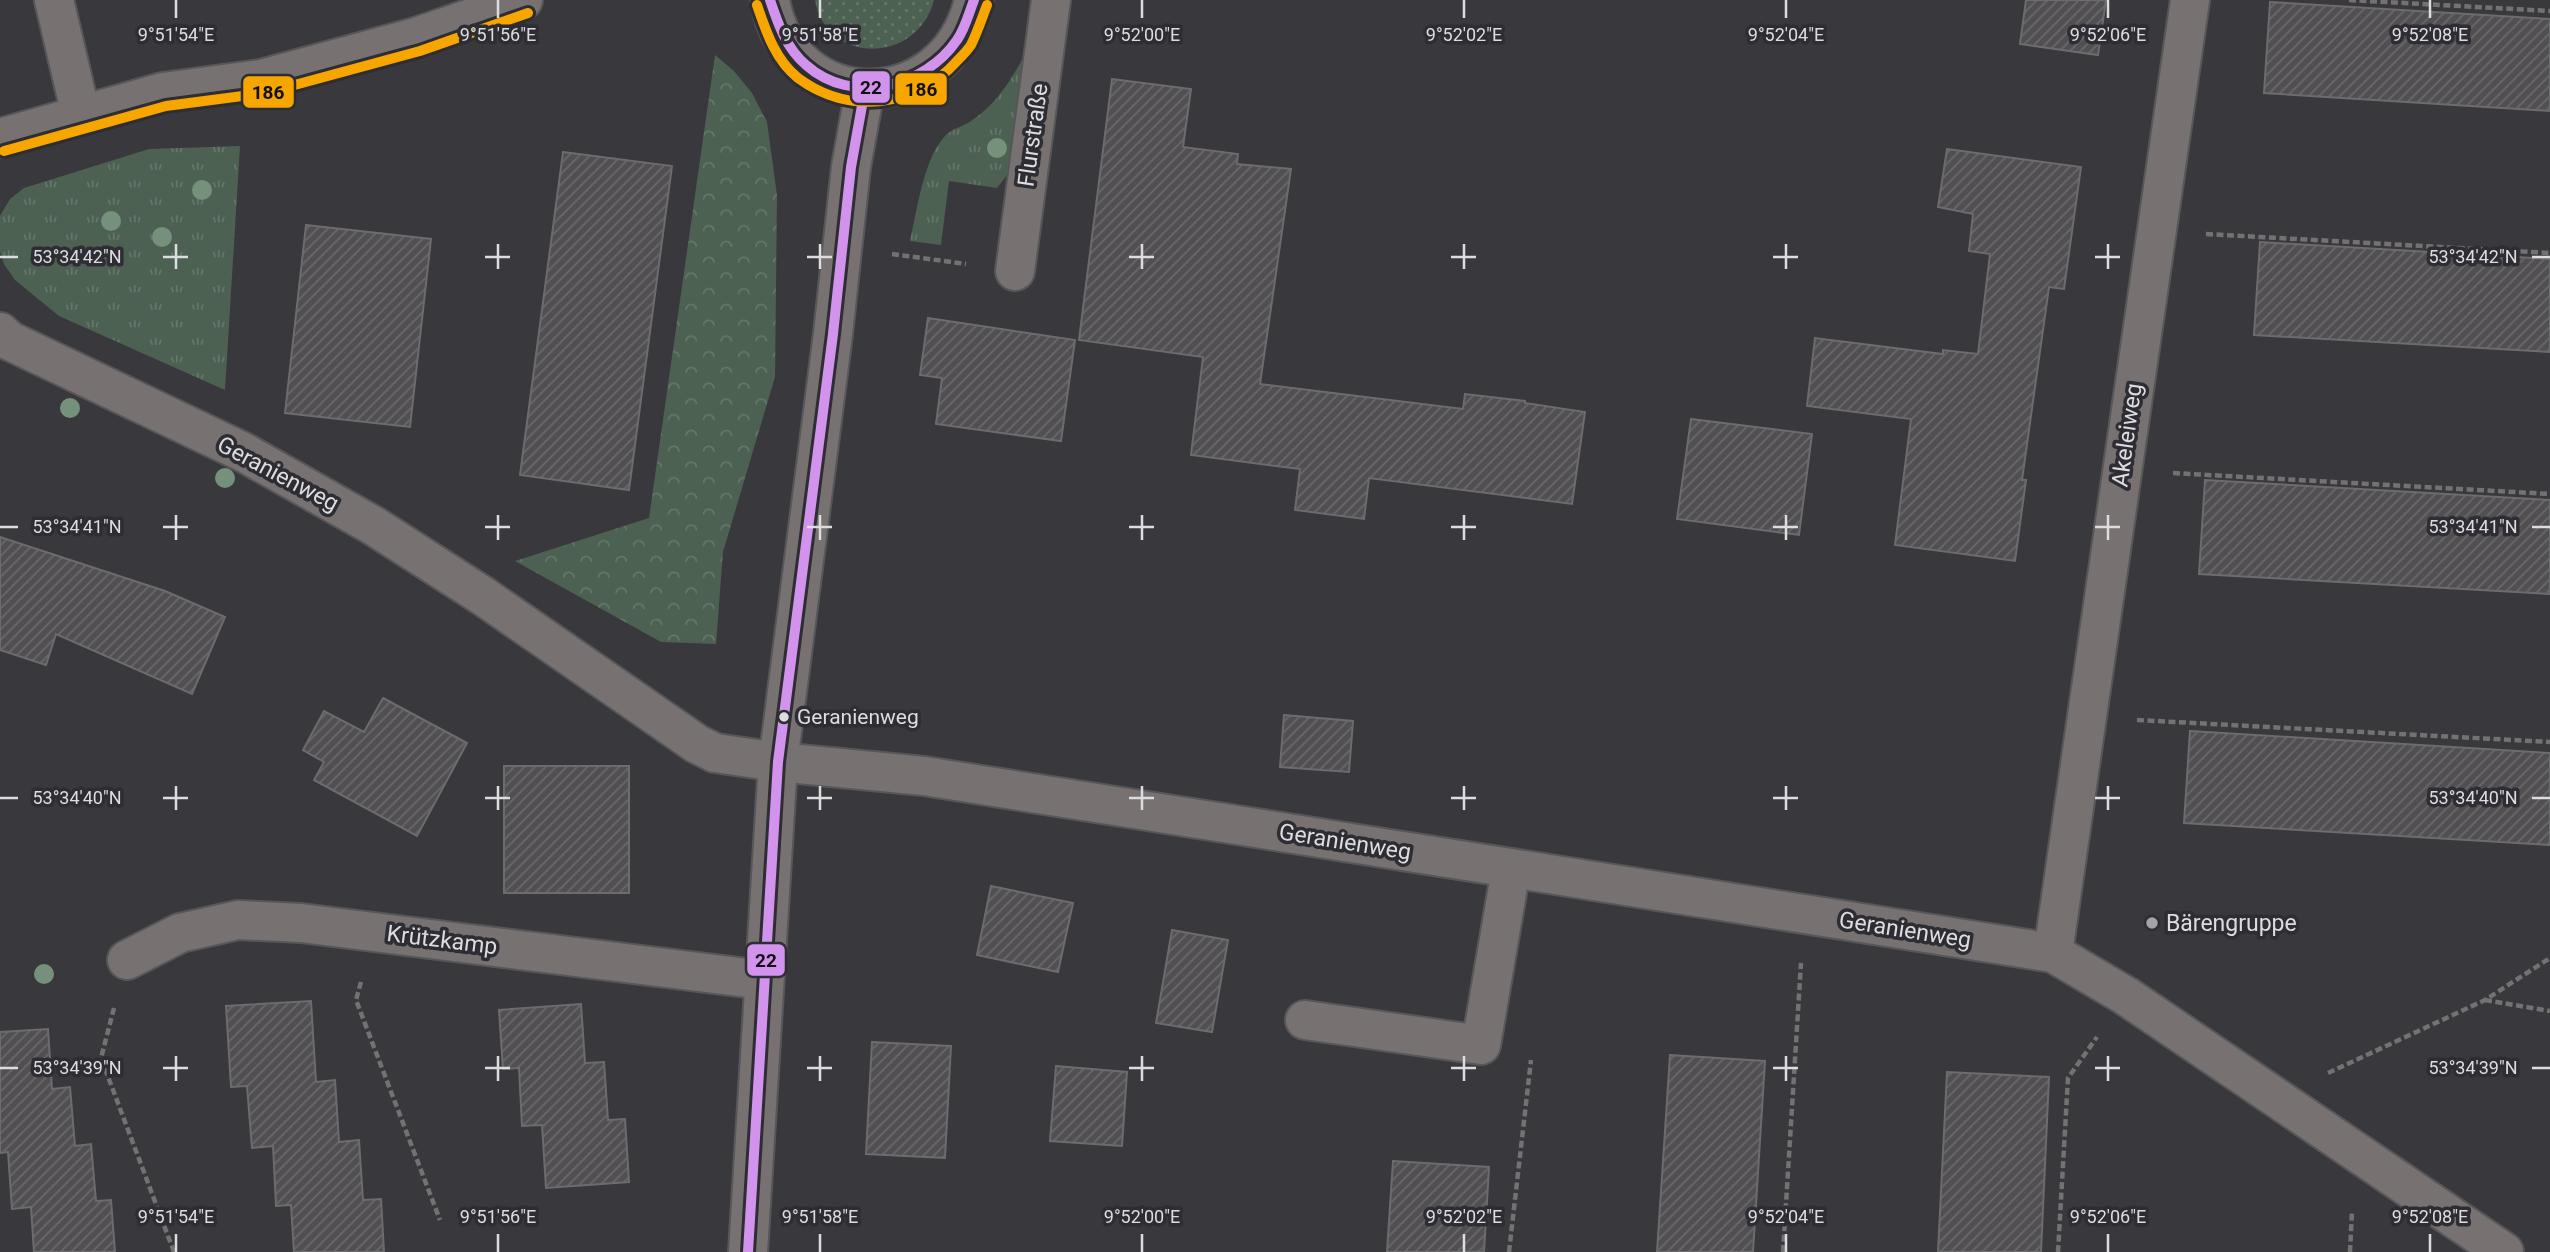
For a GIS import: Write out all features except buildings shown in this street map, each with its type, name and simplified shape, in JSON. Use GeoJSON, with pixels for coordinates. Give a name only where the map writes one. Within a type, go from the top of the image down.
{"type":"FeatureCollection","features":[{"type":"Feature","properties":{"kind":"street"},"geometry":{"type":"LineString","coordinates":[[54,0],[80,115]]}},
{"type":"Feature","properties":{"kind":"street"},"geometry":{"type":"LineString","coordinates":[[0,138],[163,93],[261,79],[416,37],[523,0]]}},
{"type":"Feature","properties":{"kind":"street"},"geometry":{"type":"LineString","coordinates":[[770,0],[776,24],[787,44],[802,61],[821,76],[842,85],[865,89],[890,88],[915,80],[937,66],[955,48],[967,25],[974,0]]}},
{"type":"Feature","properties":{"kind":"street","name":"Flurstraße"},"geometry":{"type":"LineString","coordinates":[[1015,271],[1051,0]]}},
{"type":"Feature","properties":{"kind":"street","name":"Akeleiweg"},"geometry":{"type":"LineString","coordinates":[[2053,953],[2190,0]]}},
{"type":"Feature","properties":{"kind":"street"},"geometry":{"type":"LineString","coordinates":[[748,1252],[778,762],[851,166],[865,89]]}},
{"type":"Feature","properties":{"kind":"street","name":"Geranienweg"},"geometry":{"type":"LineString","coordinates":[[0,332],[10,341],[243,452],[374,526],[483,596],[697,744],[715,753],[924,776],[2053,953],[2126,996],[2504,1252]]}},
{"type":"Feature","properties":{"kind":"street"},"geometry":{"type":"LineString","coordinates":[[1305,1020],[1481,1045],[1511,869]]}},
{"type":"Feature","properties":{"kind":"street","name":"Krützkamp"},"geometry":{"type":"LineString","coordinates":[[127,960],[180,933],[238,920],[301,923],[763,980]]}},
{"type":"Feature","properties":{"kind":"path"},"geometry":{"type":"LineString","coordinates":[[2349,0],[2550,11]]}},
{"type":"Feature","properties":{"kind":"path"},"geometry":{"type":"LineString","coordinates":[[2157,231],[2550,253]]}},
{"type":"Feature","properties":{"kind":"path"},"geometry":{"type":"LineString","coordinates":[[842,248],[1015,271]]}},
{"type":"Feature","properties":{"kind":"path"},"geometry":{"type":"LineString","coordinates":[[2122,470],[2550,494]]}},
{"type":"Feature","properties":{"kind":"path"},"geometry":{"type":"LineString","coordinates":[[2087,718],[2550,742]]}},
{"type":"Feature","properties":{"kind":"path"},"geometry":{"type":"LineString","coordinates":[[1783,1252],[1804,914]]}},
{"type":"Feature","properties":{"kind":"path"},"geometry":{"type":"LineString","coordinates":[[374,932],[356,1000],[440,1220]]}},
{"type":"Feature","properties":{"kind":"path"},"geometry":{"type":"LineString","coordinates":[[2277,1097],[2485,1000],[2550,958]]}},
{"type":"Feature","properties":{"kind":"path"},"geometry":{"type":"LineString","coordinates":[[127,960],[102,1058],[174,1252]]}},
{"type":"Feature","properties":{"kind":"path"},"geometry":{"type":"LineString","coordinates":[[2058,1252],[2068,1078],[2126,996]]}},
{"type":"Feature","properties":{"kind":"path"},"geometry":{"type":"LineString","coordinates":[[2485,1000],[2550,1011]]}},
{"type":"Feature","properties":{"kind":"green space"},"geometry":{"type":"Polygon","coordinates":[[[815,0],[934,0],[924,21],[910,37],[892,46],[872,49],[853,46],[836,37],[823,21],[815,0]]]}},
{"type":"Feature","properties":{"kind":"green space"},"geometry":{"type":"Polygon","coordinates":[[[715,55],[734,71],[752,93],[767,122],[777,195],[775,377],[723,552],[716,644],[661,642],[515,561],[649,518],[715,55]]]}},
{"type":"Feature","properties":{"kind":"green space"},"geometry":{"type":"Polygon","coordinates":[[[1023,58],[1031,62],[1017,162],[997,188],[949,181],[941,245],[910,241],[922,184],[939,143],[947,134],[971,121],[994,101],[1023,58]]]}},
{"type":"Feature","properties":{"kind":"green space"},"geometry":{"type":"Polygon","coordinates":[[[240,146],[225,390],[59,316],[15,280],[4,264],[0,252],[0,216],[10,199],[24,188],[149,149],[240,146]]]}},
{"type":"Feature","properties":{"kind":"transit line","name":"22"},"geometry":{"type":"LineString","coordinates":[[770,0],[788,43],[806,65],[824,78],[844,85],[866,88],[887,86],[907,79],[943,56],[960,36],[974,0]]}},
{"type":"Feature","properties":{"kind":"transit line","name":"186"},"geometry":{"type":"LineString","coordinates":[[757,5],[772,44],[790,71],[818,90],[839,98],[860,101],[902,97],[940,76],[971,45],[987,5]]}},
{"type":"Feature","properties":{"kind":"transit line","name":"186"},"geometry":{"type":"LineString","coordinates":[[4,151],[166,106],[265,93],[420,51],[528,13]]}},
{"type":"Feature","properties":{"kind":"transit line","name":"22"},"geometry":{"type":"LineString","coordinates":[[748,1252],[778,762],[833,334],[851,167],[865,89]]}},
{"type":"Feature","properties":{"kind":"place","name":"Geranienweg"},"geometry":{"type":"Point","coordinates":[784,717]}},
{"type":"Feature","properties":{"kind":"place","name":"Bärengruppe"},"geometry":{"type":"Point","coordinates":[2152,923]}}]}
